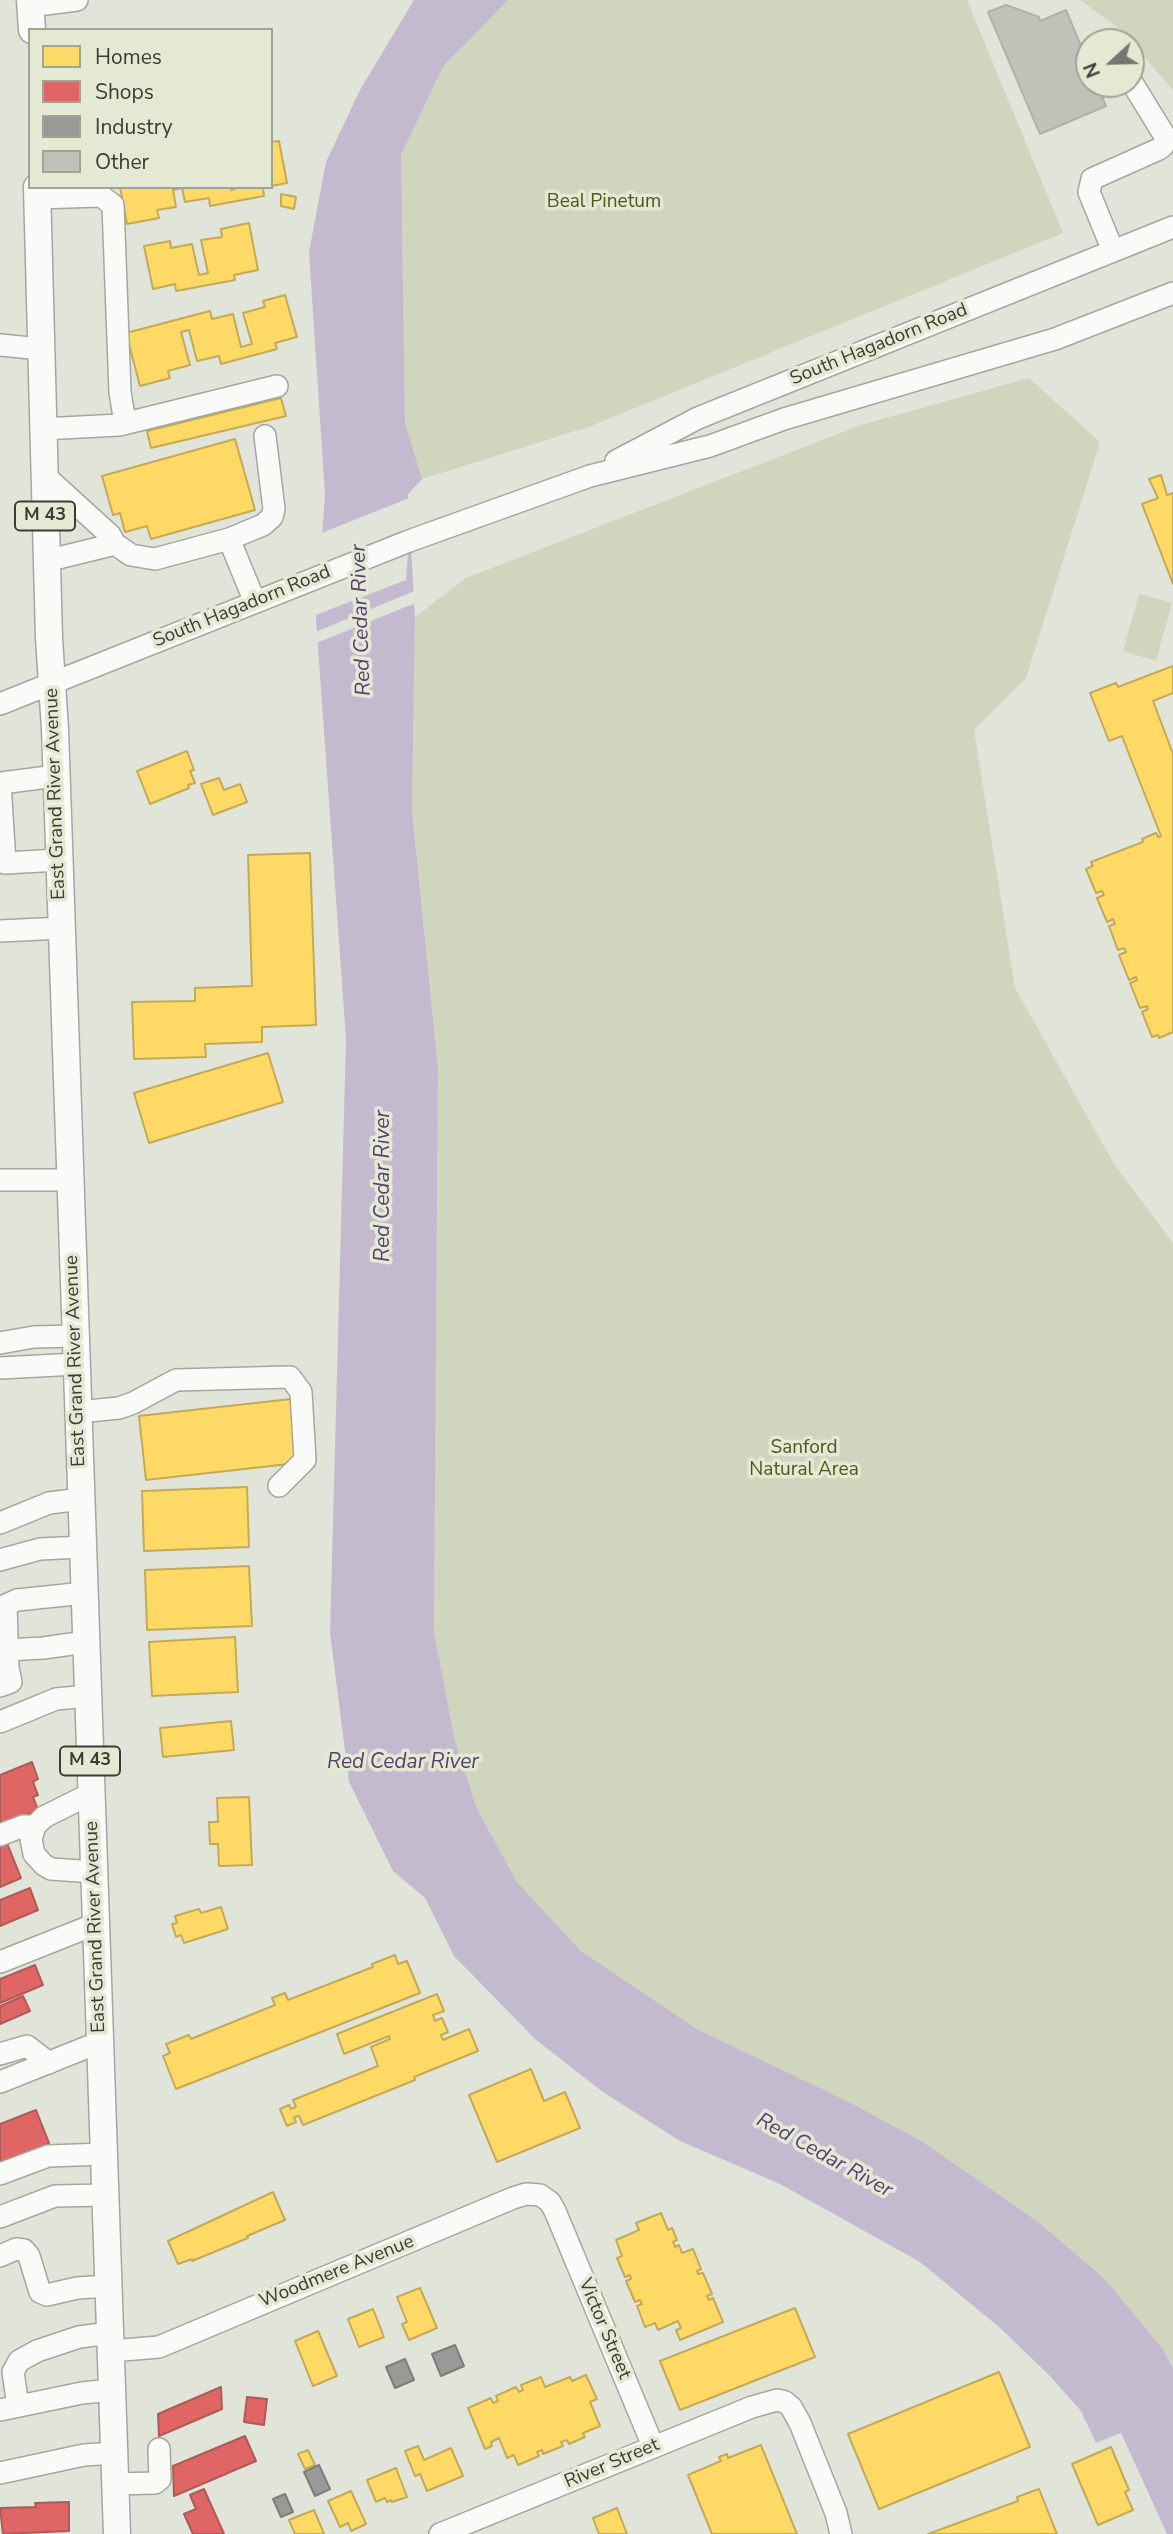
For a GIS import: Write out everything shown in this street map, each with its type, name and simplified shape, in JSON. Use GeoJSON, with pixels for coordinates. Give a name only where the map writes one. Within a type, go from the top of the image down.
{"type":"FeatureCollection","features":[{"type":"Feature","properties":{"kind":"main road","name":"East Grand River Avenue"},"geometry":{"type":"LineString","coordinates":[[37,193],[46,561],[62,928],[117,2534]]}},
{"type":"Feature","properties":{"kind":"street"},"geometry":{"type":"LineString","coordinates":[[31,12],[77,0]]}},
{"type":"Feature","properties":{"kind":"street"},"geometry":{"type":"LineString","coordinates":[[1113,251],[1089,192],[1092,178],[1163,146],[1166,138],[1141,98]]}},
{"type":"Feature","properties":{"kind":"street"},"geometry":{"type":"LineString","coordinates":[[37,193],[102,196],[113,205],[120,392],[125,423]]}},
{"type":"Feature","properties":{"kind":"street","name":"South Hagadorn Road"},"geometry":{"type":"LineString","coordinates":[[590,475],[698,418],[1173,227]]}},
{"type":"Feature","properties":{"kind":"street","name":"South Hagadorn Road"},"geometry":{"type":"LineString","coordinates":[[0,704],[409,541],[590,475],[710,446],[784,418],[1055,339],[1173,293]]}},
{"type":"Feature","properties":{"kind":"street"},"geometry":{"type":"LineString","coordinates":[[0,345],[41,349]]}},
{"type":"Feature","properties":{"kind":"street"},"geometry":{"type":"LineString","coordinates":[[43,429],[125,423],[277,386]]}},
{"type":"Feature","properties":{"kind":"street"},"geometry":{"type":"LineString","coordinates":[[44,475],[110,535],[115,544],[131,555],[155,559],[229,539],[263,525],[272,517],[274,509],[265,436]]}},
{"type":"Feature","properties":{"kind":"street"},"geometry":{"type":"LineString","coordinates":[[229,539],[255,602]]}},
{"type":"Feature","properties":{"kind":"street"},"geometry":{"type":"LineString","coordinates":[[46,561],[115,544]]}},
{"type":"Feature","properties":{"kind":"street"},"geometry":{"type":"LineString","coordinates":[[56,776],[1,783],[2,869],[59,860]]}},
{"type":"Feature","properties":{"kind":"street"},"geometry":{"type":"LineString","coordinates":[[0,930],[62,928]]}},
{"type":"Feature","properties":{"kind":"street"},"geometry":{"type":"LineString","coordinates":[[0,1180],[70,1180]]}},
{"type":"Feature","properties":{"kind":"street"},"geometry":{"type":"LineString","coordinates":[[0,1343],[34,1337],[75,1336]]}},
{"type":"Feature","properties":{"kind":"street"},"geometry":{"type":"LineString","coordinates":[[0,1368],[76,1364]]}},
{"type":"Feature","properties":{"kind":"street"},"geometry":{"type":"LineString","coordinates":[[78,1412],[119,1408],[176,1380],[290,1377],[301,1392],[305,1460],[279,1486]]}},
{"type":"Feature","properties":{"kind":"street"},"geometry":{"type":"LineString","coordinates":[[0,1523],[48,1503],[81,1499]]}},
{"type":"Feature","properties":{"kind":"street"},"geometry":{"type":"LineString","coordinates":[[0,1560],[40,1549],[83,1547]]}},
{"type":"Feature","properties":{"kind":"street"},"geometry":{"type":"LineString","coordinates":[[5,1684],[6,1605],[17,1600],[85,1593]]}},
{"type":"Feature","properties":{"kind":"street"},"geometry":{"type":"LineString","coordinates":[[7,1650],[86,1642]]}},
{"type":"Feature","properties":{"kind":"street"},"geometry":{"type":"LineString","coordinates":[[0,1722],[56,1699],[88,1696]]}},
{"type":"Feature","properties":{"kind":"street"},"geometry":{"type":"LineString","coordinates":[[92,1793],[44,1817],[35,1826],[32,1846],[34,1854],[44,1865],[51,1868],[94,1872]]}},
{"type":"Feature","properties":{"kind":"street"},"geometry":{"type":"LineString","coordinates":[[0,1835],[23,1826],[35,1826]]}},
{"type":"Feature","properties":{"kind":"street"},"geometry":{"type":"LineString","coordinates":[[0,1962],[96,1924]]}},
{"type":"Feature","properties":{"kind":"street"},"geometry":{"type":"LineString","coordinates":[[0,2082],[100,2042]]}},
{"type":"Feature","properties":{"kind":"street"},"geometry":{"type":"LineString","coordinates":[[0,2054],[19,2046],[27,2046],[49,2063]]}},
{"type":"Feature","properties":{"kind":"street"},"geometry":{"type":"LineString","coordinates":[[0,2174],[48,2156],[104,2154]]}},
{"type":"Feature","properties":{"kind":"street","name":"Woodmere Avenue"},"geometry":{"type":"LineString","coordinates":[[9,2408],[13,2372],[19,2361],[37,2351],[79,2337],[159,2347],[526,2194],[540,2195],[550,2202],[555,2211]]}},
{"type":"Feature","properties":{"kind":"street"},"geometry":{"type":"LineString","coordinates":[[0,2217],[55,2196],[105,2195]]}},
{"type":"Feature","properties":{"kind":"street","name":"Victor Street"},"geometry":{"type":"LineString","coordinates":[[555,2211],[653,2446]]}},
{"type":"Feature","properties":{"kind":"street"},"geometry":{"type":"LineString","coordinates":[[0,2256],[16,2249],[24,2250],[29,2256],[40,2292],[47,2295],[77,2288],[108,2286]]}},
{"type":"Feature","properties":{"kind":"street"},"geometry":{"type":"LineString","coordinates":[[9,2408],[82,2393],[112,2390]]}},
{"type":"Feature","properties":{"kind":"street","name":"River Street"},"geometry":{"type":"LineString","coordinates":[[440,2534],[653,2446],[752,2407],[777,2400],[785,2402],[800,2423],[836,2513],[841,2534]]}},
{"type":"Feature","properties":{"kind":"street"},"geometry":{"type":"LineString","coordinates":[[116,2484],[155,2483],[160,2479],[159,2449]]}},
{"type":"Feature","properties":{"kind":"street"},"geometry":{"type":"LineString","coordinates":[[0,2473],[84,2455],[114,2453]]}},
{"type":"Feature","properties":{"kind":"green space","name":"Beal Pinetum"},"geometry":{"type":"Polygon","coordinates":[[[508,0],[967,0],[1063,233],[591,426],[422,479],[405,424],[401,155],[443,67],[508,0]]]}},
{"type":"Feature","properties":{"kind":"green space"},"geometry":{"type":"Polygon","coordinates":[[[1080,0],[1173,0],[1173,90],[1145,58],[1145,28],[1118,28],[1080,0]]]}},
{"type":"Feature","properties":{"kind":"green space","name":"Sanford Natural Area"},"geometry":{"type":"Polygon","coordinates":[[[1029,378],[1100,442],[1026,678],[974,730],[1015,988],[1114,1164],[1173,1243],[1173,2368],[1162,2348],[1105,2279],[1037,2221],[923,2142],[851,2103],[697,2029],[581,1951],[517,1882],[477,1809],[455,1741],[434,1633],[438,1069],[412,810],[415,617],[466,578],[861,425],[1029,378]]]}},
{"type":"Feature","properties":{"kind":"green space"},"geometry":{"type":"Polygon","coordinates":[[[1139,594],[1172,603],[1156,661],[1123,651],[1139,594]]]}},
{"type":"Feature","properties":{"kind":"water","name":"Red Cedar River"},"geometry":{"type":"Polygon","coordinates":[[[414,0],[508,0],[443,67],[401,155],[405,423],[422,479],[408,494],[415,617],[412,810],[438,1069],[434,1632],[455,1741],[477,1809],[517,1882],[581,1951],[697,2029],[851,2103],[923,2142],[1037,2221],[1105,2279],[1162,2348],[1173,2368],[1173,2534],[1167,2534],[1121,2433],[1096,2443],[1081,2411],[1049,2375],[999,2327],[920,2262],[780,2184],[680,2141],[603,2092],[535,2039],[454,1956],[425,1898],[393,1871],[349,1782],[330,1633],[346,1039],[316,619],[325,495],[309,252],[326,162],[360,90],[414,0]]]}},
{"type":"Feature","properties":{"kind":"pier"},"geometry":{"type":"Polygon","coordinates":[[[412,497],[406,580],[313,616],[319,534],[412,497]]]}},
{"type":"Feature","properties":{"kind":"pier"},"geometry":{"type":"Polygon","coordinates":[[[417,590],[418,602],[314,644],[313,633],[417,590]]]}},
{"type":"Feature","properties":{"kind":"building: Homes"},"geometry":{"type":"Polygon","coordinates":[[[279,141],[287,183],[273,186],[273,142],[279,141]]]}},
{"type":"Feature","properties":{"kind":"building: Homes"},"geometry":{"type":"Polygon","coordinates":[[[120,189],[178,189],[173,190],[176,207],[157,210],[159,218],[127,224],[120,189]]]}},
{"type":"Feature","properties":{"kind":"building: Homes"},"geometry":{"type":"Polygon","coordinates":[[[182,189],[263,189],[264,196],[210,206],[209,198],[185,202],[182,189]]]}},
{"type":"Feature","properties":{"kind":"building: Homes"},"geometry":{"type":"Polygon","coordinates":[[[281,194],[296,197],[294,209],[281,206],[281,194]]]}},
{"type":"Feature","properties":{"kind":"building: Homes"},"geometry":{"type":"Polygon","coordinates":[[[249,223],[258,270],[234,275],[235,280],[176,291],[175,284],[153,289],[144,246],[170,241],[171,248],[192,244],[199,275],[208,273],[201,240],[222,237],[221,229],[249,223]]]}},
{"type":"Feature","properties":{"kind":"building: Homes"},"geometry":{"type":"Polygon","coordinates":[[[285,295],[297,337],[275,343],[277,349],[221,364],[219,356],[197,361],[189,330],[181,332],[190,365],[168,371],[170,378],[140,386],[126,333],[210,311],[212,319],[233,314],[241,347],[252,344],[243,313],[265,307],[263,301],[285,295]]]}},
{"type":"Feature","properties":{"kind":"building: Homes"},"geometry":{"type":"Polygon","coordinates":[[[281,398],[286,416],[151,448],[147,431],[281,398]]]}},
{"type":"Feature","properties":{"kind":"building: Homes"},"geometry":{"type":"Polygon","coordinates":[[[235,439],[255,510],[151,539],[147,526],[125,532],[120,513],[113,515],[102,476],[235,439]]]}},
{"type":"Feature","properties":{"kind":"building: Homes"},"geometry":{"type":"Polygon","coordinates":[[[1161,475],[1167,495],[1173,493],[1173,584],[1142,504],[1158,498],[1149,479],[1161,475]]]}},
{"type":"Feature","properties":{"kind":"building: Homes"},"geometry":{"type":"Polygon","coordinates":[[[1173,666],[1173,693],[1153,701],[1173,754],[1173,1032],[1159,1038],[1158,1035],[1152,1037],[1142,1012],[1148,1009],[1147,1006],[1140,1008],[1130,983],[1137,980],[1136,977],[1129,980],[1119,955],[1126,952],[1124,948],[1118,950],[1109,926],[1115,924],[1113,919],[1107,922],[1097,898],[1104,895],[1102,891],[1096,893],[1086,869],[1093,866],[1091,862],[1143,842],[1142,839],[1156,833],[1158,837],[1161,836],[1122,736],[1109,741],[1090,693],[1116,683],[1118,687],[1173,666]]]}},
{"type":"Feature","properties":{"kind":"building: Homes"},"geometry":{"type":"Polygon","coordinates":[[[187,751],[194,770],[190,771],[195,783],[150,804],[137,771],[187,751]]]}},
{"type":"Feature","properties":{"kind":"building: Homes"},"geometry":{"type":"Polygon","coordinates":[[[219,778],[224,790],[240,784],[247,802],[213,815],[201,784],[219,778]]]}},
{"type":"Feature","properties":{"kind":"building: Homes"},"geometry":{"type":"Polygon","coordinates":[[[310,853],[316,1025],[262,1027],[262,1042],[205,1044],[206,1057],[134,1059],[132,1002],[195,1001],[195,988],[252,986],[248,855],[310,853]]]}},
{"type":"Feature","properties":{"kind":"building: Homes"},"geometry":{"type":"Polygon","coordinates":[[[268,1053],[283,1102],[149,1143],[134,1093],[268,1053]]]}},
{"type":"Feature","properties":{"kind":"building: Homes"},"geometry":{"type":"Polygon","coordinates":[[[291,1399],[298,1463],[146,1480],[139,1416],[291,1399]]]}},
{"type":"Feature","properties":{"kind":"building: Homes"},"geometry":{"type":"Polygon","coordinates":[[[247,1487],[249,1547],[144,1551],[142,1491],[247,1487]]]}},
{"type":"Feature","properties":{"kind":"building: Homes"},"geometry":{"type":"Polygon","coordinates":[[[249,1566],[252,1626],[147,1630],[145,1570],[249,1566]]]}},
{"type":"Feature","properties":{"kind":"building: Homes"},"geometry":{"type":"Polygon","coordinates":[[[235,1637],[238,1692],[152,1696],[149,1642],[235,1637]]]}},
{"type":"Feature","properties":{"kind":"building: Homes"},"geometry":{"type":"Polygon","coordinates":[[[231,1721],[234,1750],[163,1757],[160,1728],[231,1721]]]}},
{"type":"Feature","properties":{"kind":"building: Homes"},"geometry":{"type":"Polygon","coordinates":[[[249,1797],[252,1865],[219,1866],[218,1844],[210,1844],[209,1822],[218,1822],[217,1798],[249,1797]]]}},
{"type":"Feature","properties":{"kind":"building: Homes"},"geometry":{"type":"Polygon","coordinates":[[[221,1907],[228,1929],[184,1943],[181,1935],[176,1937],[172,1924],[177,1923],[175,1916],[199,1909],[201,1913],[221,1907]]]}},
{"type":"Feature","properties":{"kind":"building: Homes"},"geometry":{"type":"Polygon","coordinates":[[[395,1955],[398,1964],[407,1961],[420,1993],[176,2089],[163,2056],[170,2053],[166,2044],[189,2035],[191,2039],[275,2005],[272,1998],[285,1993],[288,2000],[373,1967],[372,1964],[395,1955]]]}},
{"type":"Feature","properties":{"kind":"building: Homes"},"geometry":{"type":"Polygon","coordinates":[[[437,1994],[444,2011],[433,2015],[435,2021],[442,2018],[448,2032],[441,2035],[443,2040],[469,2029],[478,2051],[414,2077],[415,2080],[303,2125],[299,2116],[294,2117],[296,2122],[287,2126],[280,2109],[289,2105],[291,2109],[296,2107],[293,2100],[378,2066],[371,2047],[390,2039],[389,2036],[344,2054],[337,2034],[437,1994]]]}},
{"type":"Feature","properties":{"kind":"building: Homes"},"geometry":{"type":"Polygon","coordinates":[[[531,2069],[544,2101],[565,2092],[580,2128],[497,2162],[469,2095],[531,2069]]]}},
{"type":"Feature","properties":{"kind":"building: Homes"},"geometry":{"type":"Polygon","coordinates":[[[273,2192],[285,2220],[247,2236],[248,2238],[178,2264],[168,2241],[273,2192]]]}},
{"type":"Feature","properties":{"kind":"building: Homes"},"geometry":{"type":"Polygon","coordinates":[[[661,2213],[668,2230],[672,2228],[677,2240],[673,2242],[675,2247],[679,2245],[682,2253],[693,2249],[701,2269],[697,2271],[698,2274],[703,2273],[712,2294],[707,2296],[709,2300],[713,2298],[723,2322],[680,2340],[676,2330],[681,2328],[678,2321],[658,2330],[655,2323],[645,2327],[637,2306],[642,2304],[640,2300],[635,2302],[626,2281],[631,2279],[630,2275],[625,2277],[617,2258],[622,2256],[616,2240],[639,2230],[636,2223],[661,2213]]]}},
{"type":"Feature","properties":{"kind":"building: Homes"},"geometry":{"type":"Polygon","coordinates":[[[420,2288],[437,2328],[409,2340],[402,2324],[407,2322],[397,2297],[420,2288]]]}},
{"type":"Feature","properties":{"kind":"building: Homes"},"geometry":{"type":"Polygon","coordinates":[[[795,2308],[815,2357],[680,2410],[660,2361],[795,2308]]]}},
{"type":"Feature","properties":{"kind":"building: Homes"},"geometry":{"type":"Polygon","coordinates":[[[373,2309],[384,2337],[359,2347],[348,2319],[373,2309]]]}},
{"type":"Feature","properties":{"kind":"building: Homes"},"geometry":{"type":"Polygon","coordinates":[[[318,2331],[337,2376],[313,2386],[295,2341],[318,2331]]]}},
{"type":"Feature","properties":{"kind":"building: Homes"},"geometry":{"type":"Polygon","coordinates":[[[999,2372],[1030,2447],[879,2509],[848,2434],[999,2372]]]}},
{"type":"Feature","properties":{"kind":"building: Homes"},"geometry":{"type":"Polygon","coordinates":[[[586,2375],[597,2399],[590,2402],[600,2426],[583,2433],[585,2437],[569,2444],[567,2440],[561,2442],[563,2446],[543,2454],[542,2450],[537,2452],[539,2456],[518,2465],[514,2455],[507,2458],[499,2438],[485,2449],[468,2408],[491,2398],[493,2403],[498,2401],[496,2396],[516,2387],[519,2392],[523,2390],[521,2385],[541,2377],[545,2387],[570,2377],[572,2381],[586,2375]]]}},
{"type":"Feature","properties":{"kind":"building: Homes"},"geometry":{"type":"Polygon","coordinates":[[[761,2445],[797,2534],[712,2534],[688,2475],[721,2461],[719,2457],[727,2454],[728,2458],[761,2445]]]}},
{"type":"Feature","properties":{"kind":"building: Homes"},"geometry":{"type":"Polygon","coordinates":[[[418,2446],[424,2460],[451,2448],[463,2476],[427,2491],[420,2474],[415,2476],[405,2451],[418,2446]]]}},
{"type":"Feature","properties":{"kind":"building: Homes"},"geometry":{"type":"Polygon","coordinates":[[[1111,2447],[1129,2490],[1125,2492],[1133,2510],[1098,2525],[1072,2464],[1111,2447]]]}},
{"type":"Feature","properties":{"kind":"building: Homes"},"geometry":{"type":"Polygon","coordinates":[[[308,2450],[315,2465],[305,2469],[298,2454],[308,2450]]]}},
{"type":"Feature","properties":{"kind":"building: Homes"},"geometry":{"type":"Polygon","coordinates":[[[396,2468],[407,2497],[392,2502],[387,2502],[385,2498],[376,2502],[367,2480],[396,2468]]]}},
{"type":"Feature","properties":{"kind":"building: Homes"},"geometry":{"type":"Polygon","coordinates":[[[1039,2489],[1057,2534],[928,2534],[1018,2501],[1017,2497],[1039,2489]]]}},
{"type":"Feature","properties":{"kind":"building: Homes"},"geometry":{"type":"Polygon","coordinates":[[[351,2491],[366,2524],[351,2531],[348,2523],[340,2527],[328,2501],[351,2491]]]}},
{"type":"Feature","properties":{"kind":"building: Homes"},"geometry":{"type":"Polygon","coordinates":[[[617,2508],[627,2534],[599,2534],[593,2518],[617,2508]]]}},
{"type":"Feature","properties":{"kind":"building: Homes"},"geometry":{"type":"Polygon","coordinates":[[[314,2510],[324,2534],[295,2534],[289,2520],[314,2510]]]}},
{"type":"Feature","properties":{"kind":"building: Shops"},"geometry":{"type":"Polygon","coordinates":[[[32,1762],[38,1779],[33,1782],[38,1795],[33,1797],[38,1810],[0,1826],[0,1775],[32,1762]]]}},
{"type":"Feature","properties":{"kind":"building: Shops"},"geometry":{"type":"Polygon","coordinates":[[[5,1838],[21,1878],[0,1887],[0,1841],[5,1838]]]}},
{"type":"Feature","properties":{"kind":"building: Shops"},"geometry":{"type":"Polygon","coordinates":[[[30,1888],[38,1910],[0,1926],[0,1900],[30,1888]]]}},
{"type":"Feature","properties":{"kind":"building: Shops"},"geometry":{"type":"Polygon","coordinates":[[[35,1965],[43,1985],[0,2003],[0,1979],[35,1965]]]}},
{"type":"Feature","properties":{"kind":"building: Shops"},"geometry":{"type":"Polygon","coordinates":[[[23,1996],[30,2011],[0,2024],[0,2006],[23,1996]]]}},
{"type":"Feature","properties":{"kind":"building: Shops"},"geometry":{"type":"Polygon","coordinates":[[[36,2110],[49,2143],[41,2147],[42,2151],[0,2164],[0,2124],[36,2110]]]}},
{"type":"Feature","properties":{"kind":"building: Shops"},"geometry":{"type":"Polygon","coordinates":[[[221,2387],[222,2409],[159,2436],[158,2414],[221,2387]]]}},
{"type":"Feature","properties":{"kind":"building: Shops"},"geometry":{"type":"Polygon","coordinates":[[[247,2397],[267,2399],[264,2425],[244,2422],[247,2397]]]}},
{"type":"Feature","properties":{"kind":"building: Shops"},"geometry":{"type":"Polygon","coordinates":[[[245,2436],[256,2461],[174,2496],[173,2466],[245,2436]]]}},
{"type":"Feature","properties":{"kind":"building: Shops"},"geometry":{"type":"Polygon","coordinates":[[[204,2489],[224,2534],[193,2534],[184,2514],[196,2509],[190,2495],[204,2489]]]}},
{"type":"Feature","properties":{"kind":"building: Shops"},"geometry":{"type":"Polygon","coordinates":[[[69,2502],[69,2531],[3,2534],[0,2508],[36,2507],[35,2503],[69,2502]]]}},
{"type":"Feature","properties":{"kind":"building: Industry"},"geometry":{"type":"Polygon","coordinates":[[[455,2345],[464,2366],[441,2376],[432,2354],[455,2345]]]}},
{"type":"Feature","properties":{"kind":"building: Industry"},"geometry":{"type":"Polygon","coordinates":[[[405,2359],[414,2380],[395,2388],[386,2367],[405,2359]]]}},
{"type":"Feature","properties":{"kind":"building: Industry"},"geometry":{"type":"Polygon","coordinates":[[[319,2465],[330,2489],[315,2496],[304,2472],[319,2465]]]}},
{"type":"Feature","properties":{"kind":"building: Industry"},"geometry":{"type":"Polygon","coordinates":[[[285,2494],[293,2512],[281,2517],[273,2499],[285,2494]]]}},
{"type":"Feature","properties":{"kind":"building: Other"},"geometry":{"type":"Polygon","coordinates":[[[1006,5],[1039,17],[1040,21],[1066,10],[1075,32],[1075,98],[1103,98],[1106,106],[1040,134],[988,12],[1006,5]]]}}]}
